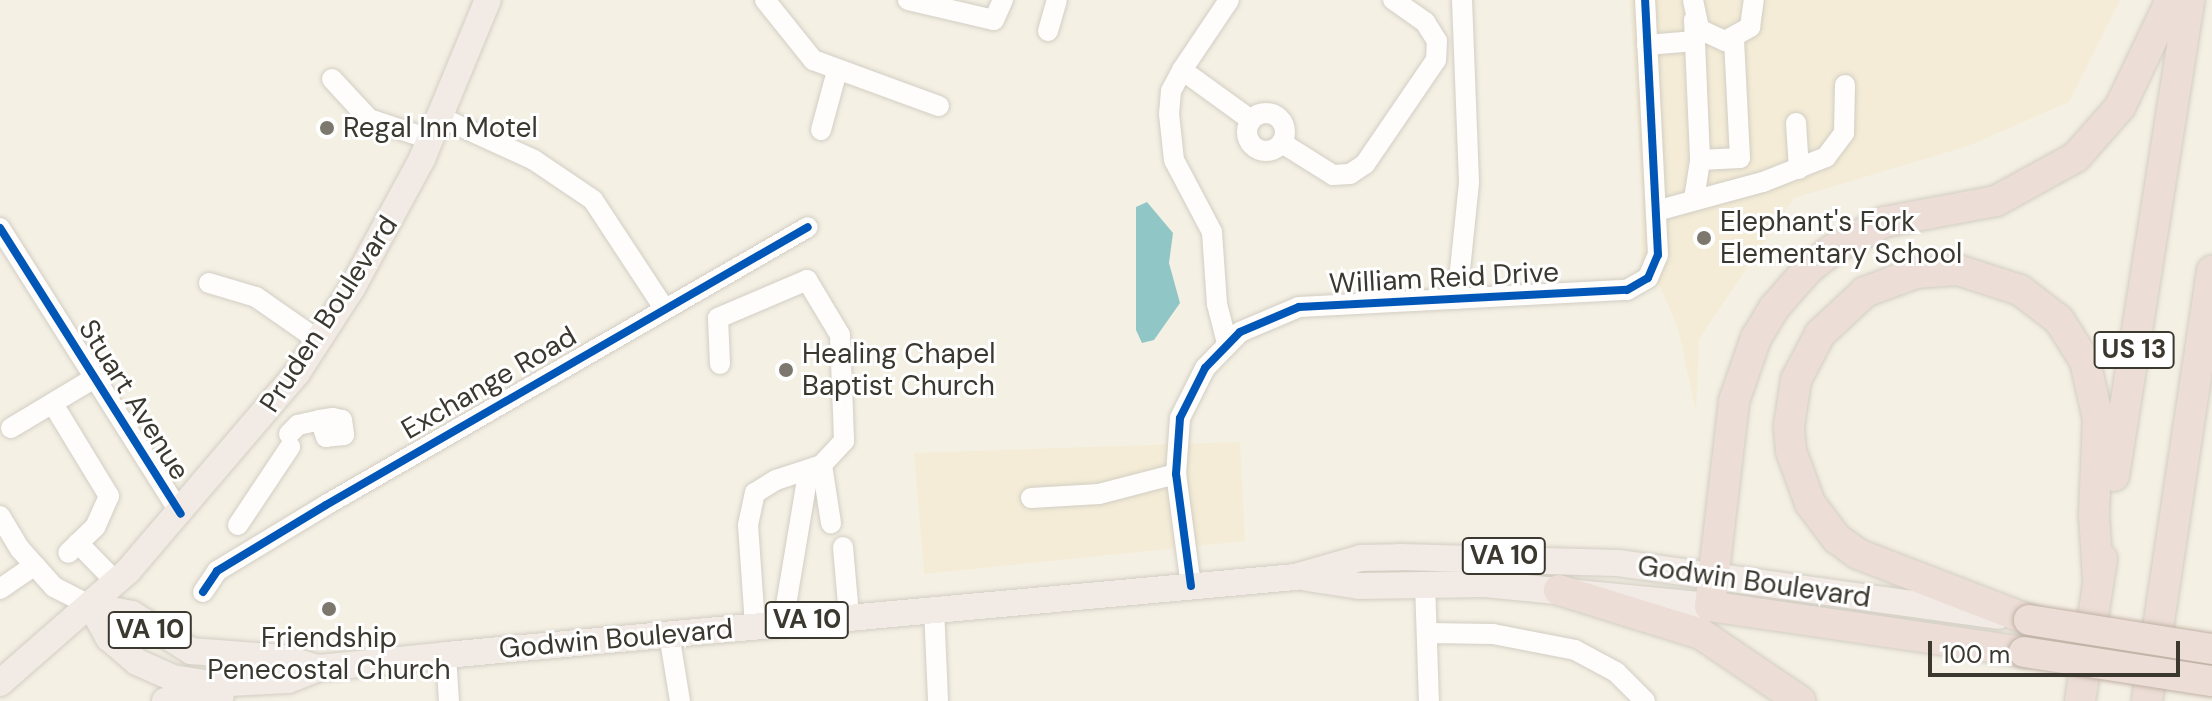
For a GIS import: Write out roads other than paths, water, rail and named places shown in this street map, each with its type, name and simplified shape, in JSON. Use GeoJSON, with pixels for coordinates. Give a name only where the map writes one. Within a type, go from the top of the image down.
{"type":"FeatureCollection","features":[{"type":"Feature","properties":{"kind":"highway"},"geometry":{"type":"LineString","coordinates":[[1710,606],[1734,401],[1756,338],[1787,291],[1832,250],[1884,222],[1996,201],[2076,157],[2120,107],[2171,0]]}},
{"type":"Feature","properties":{"kind":"highway","name":"US 13"},"geometry":{"type":"LineString","coordinates":[[2080,701],[2189,0]]}},
{"type":"Feature","properties":{"kind":"highway"},"geometry":{"type":"LineString","coordinates":[[2029,620],[1858,554],[1837,539],[1810,503],[1791,451],[1789,416],[1796,380],[1820,334],[1865,292],[1916,273],[1958,270],[2020,290],[2059,320],[2085,361],[2098,419],[2094,515],[2098,579]]}},
{"type":"Feature","properties":{"kind":"highway","name":"US 13"},"geometry":{"type":"LineString","coordinates":[[2147,701],[2212,271]]}},
{"type":"Feature","properties":{"kind":"highway"},"geometry":{"type":"LineString","coordinates":[[1559,590],[1701,634],[1800,701]]}},
{"type":"Feature","properties":{"kind":"highway","name":"Godwin Boulevard"},"geometry":{"type":"LineString","coordinates":[[1710,606],[2212,681]]}},
{"type":"Feature","properties":{"kind":"highway","name":"Godwin Boulevard"},"geometry":{"type":"LineString","coordinates":[[2029,620],[2212,649]]}},
{"type":"Feature","properties":{"kind":"main road","name":"Pruden Boulevard"},"geometry":{"type":"LineString","coordinates":[[0,683],[91,606],[181,514],[263,417],[319,341],[437,129],[488,0]]}},
{"type":"Feature","properties":{"kind":"main road","name":"Godwin Boulevard"},"geometry":{"type":"LineString","coordinates":[[91,606],[132,614],[174,645],[191,651],[283,658],[319,668],[934,608],[1295,577],[1361,558],[1464,555],[1618,563],[2029,620]]}},
{"type":"Feature","properties":{"kind":"main road","name":"Godwin Boulevard"},"geometry":{"type":"LineString","coordinates":[[1295,577],[1359,586],[1425,583],[1559,590],[1710,606]]}},
{"type":"Feature","properties":{"kind":"main road","name":"Godwin Boulevard"},"geometry":{"type":"LineString","coordinates":[[91,606],[109,638],[161,674],[210,684],[288,691],[319,668]]}},
{"type":"Feature","properties":{"kind":"main road","name":"VA 10"},"geometry":{"type":"LineString","coordinates":[[165,701],[288,691]]}},
{"type":"Feature","properties":{"kind":"street"},"geometry":{"type":"LineString","coordinates":[[765,0],[799,48],[837,71],[939,106]]}},
{"type":"Feature","properties":{"kind":"street"},"geometry":{"type":"LineString","coordinates":[[908,0],[929,2],[994,20],[1003,0]]}},
{"type":"Feature","properties":{"kind":"street"},"geometry":{"type":"LineString","coordinates":[[1048,31],[1057,0]]}},
{"type":"Feature","properties":{"kind":"street"},"geometry":{"type":"LineString","coordinates":[[1227,343],[1217,304],[1212,232],[1174,160],[1170,102],[1182,70],[1229,0]]}},
{"type":"Feature","properties":{"kind":"street"},"geometry":{"type":"LineString","coordinates":[[1182,70],[1251,120],[1247,132],[1255,148],[1267,151],[1282,143],[1333,175],[1350,174],[1365,164],[1436,60],[1437,41],[1425,22],[1393,0]]}},
{"type":"Feature","properties":{"kind":"street"},"geometry":{"type":"LineString","coordinates":[[1457,299],[1469,182],[1462,0]]}},
{"type":"Feature","properties":{"kind":"street","name":"William Reid Drive"},"geometry":{"type":"LineString","coordinates":[[1191,586],[1176,474],[1180,418],[1190,390],[1227,343],[1255,322],[1299,307],[1639,286],[1658,255],[1645,0]]}},
{"type":"Feature","properties":{"kind":"street"},"geometry":{"type":"LineString","coordinates":[[1694,20],[1715,40],[1734,39],[1750,27],[1754,0]]}},
{"type":"Feature","properties":{"kind":"street"},"geometry":{"type":"LineString","coordinates":[[1647,45],[1694,20]]}},
{"type":"Feature","properties":{"kind":"street"},"geometry":{"type":"LineString","coordinates":[[1694,20],[1700,160],[1694,199]]}},
{"type":"Feature","properties":{"kind":"street"},"geometry":{"type":"LineString","coordinates":[[1700,160],[1740,158],[1734,39]]}},
{"type":"Feature","properties":{"kind":"street"},"geometry":{"type":"LineString","coordinates":[[821,130],[837,71]]}},
{"type":"Feature","properties":{"kind":"street"},"geometry":{"type":"LineString","coordinates":[[332,79],[369,119],[437,129],[534,160],[593,200],[664,308]]}},
{"type":"Feature","properties":{"kind":"street"},"geometry":{"type":"LineString","coordinates":[[1656,211],[1799,169],[1826,157],[1840,142],[1845,85]]}},
{"type":"Feature","properties":{"kind":"street"},"geometry":{"type":"LineString","coordinates":[[1796,123],[1799,169]]}},
{"type":"Feature","properties":{"kind":"street","name":"Exchange Road"},"geometry":{"type":"LineString","coordinates":[[203,592],[217,571],[312,513],[808,227]]}},
{"type":"Feature","properties":{"kind":"street","name":"Stuart Avenue"},"geometry":{"type":"LineString","coordinates":[[0,228],[181,514]]}},
{"type":"Feature","properties":{"kind":"street"},"geometry":{"type":"LineString","coordinates":[[720,364],[718,318],[807,280],[840,335],[844,441],[815,470],[763,485],[749,508],[755,625]]}},
{"type":"Feature","properties":{"kind":"street"},"geometry":{"type":"LineString","coordinates":[[209,283],[256,297],[319,341]]}},
{"type":"Feature","properties":{"kind":"street"},"geometry":{"type":"LineString","coordinates":[[11,428],[93,379]]}},
{"type":"Feature","properties":{"kind":"street"},"geometry":{"type":"LineString","coordinates":[[53,404],[109,496],[106,512],[73,548],[116,582]]}},
{"type":"Feature","properties":{"kind":"street"},"geometry":{"type":"LineString","coordinates":[[263,417],[294,446]]}},
{"type":"Feature","properties":{"kind":"street"},"geometry":{"type":"LineString","coordinates":[[238,525],[294,446],[298,425],[320,420]]}},
{"type":"Feature","properties":{"kind":"street"},"geometry":{"type":"LineString","coordinates":[[815,470],[831,523]]}},
{"type":"Feature","properties":{"kind":"street"},"geometry":{"type":"LineString","coordinates":[[783,623],[815,470]]}},
{"type":"Feature","properties":{"kind":"street"},"geometry":{"type":"LineString","coordinates":[[1031,498],[1099,494],[1176,474]]}},
{"type":"Feature","properties":{"kind":"street"},"geometry":{"type":"LineString","coordinates":[[0,516],[54,587],[91,606]]}},
{"type":"Feature","properties":{"kind":"street"},"geometry":{"type":"LineString","coordinates":[[843,547],[849,616]]}},
{"type":"Feature","properties":{"kind":"street"},"geometry":{"type":"LineString","coordinates":[[0,589],[35,565]]}},
{"type":"Feature","properties":{"kind":"street"},"geometry":{"type":"LineString","coordinates":[[1425,583],[1429,701]]}},
{"type":"Feature","properties":{"kind":"street"},"geometry":{"type":"LineString","coordinates":[[934,608],[938,701]]}},
{"type":"Feature","properties":{"kind":"street"},"geometry":{"type":"LineString","coordinates":[[1428,633],[1493,634],[1575,650],[1616,672],[1645,701]]}},
{"type":"Feature","properties":{"kind":"street"},"geometry":{"type":"LineString","coordinates":[[669,634],[680,701]]}},
{"type":"Feature","properties":{"kind":"street"},"geometry":{"type":"LineString","coordinates":[[446,655],[449,701]]}},
{"type":"Feature","properties":{"kind":"water"},"geometry":{"type":"Polygon","coordinates":[[[1147,202],[1173,233],[1169,263],[1180,303],[1154,340],[1142,343],[1136,330],[1136,207],[1147,202]]]}},
{"type":"Feature","properties":{"kind":"place","name":"Regal Inn Motel"},"geometry":{"type":"Point","coordinates":[327,128]}},
{"type":"Feature","properties":{"kind":"place","name":"Elephant's Fork Elementary School"},"geometry":{"type":"Point","coordinates":[1704,238]}},
{"type":"Feature","properties":{"kind":"place","name":"Healing Chapel Baptist Church"},"geometry":{"type":"Point","coordinates":[786,370]}},
{"type":"Feature","properties":{"kind":"place","name":"Friendship Penecostal Church"},"geometry":{"type":"Point","coordinates":[329,609]}}]}
